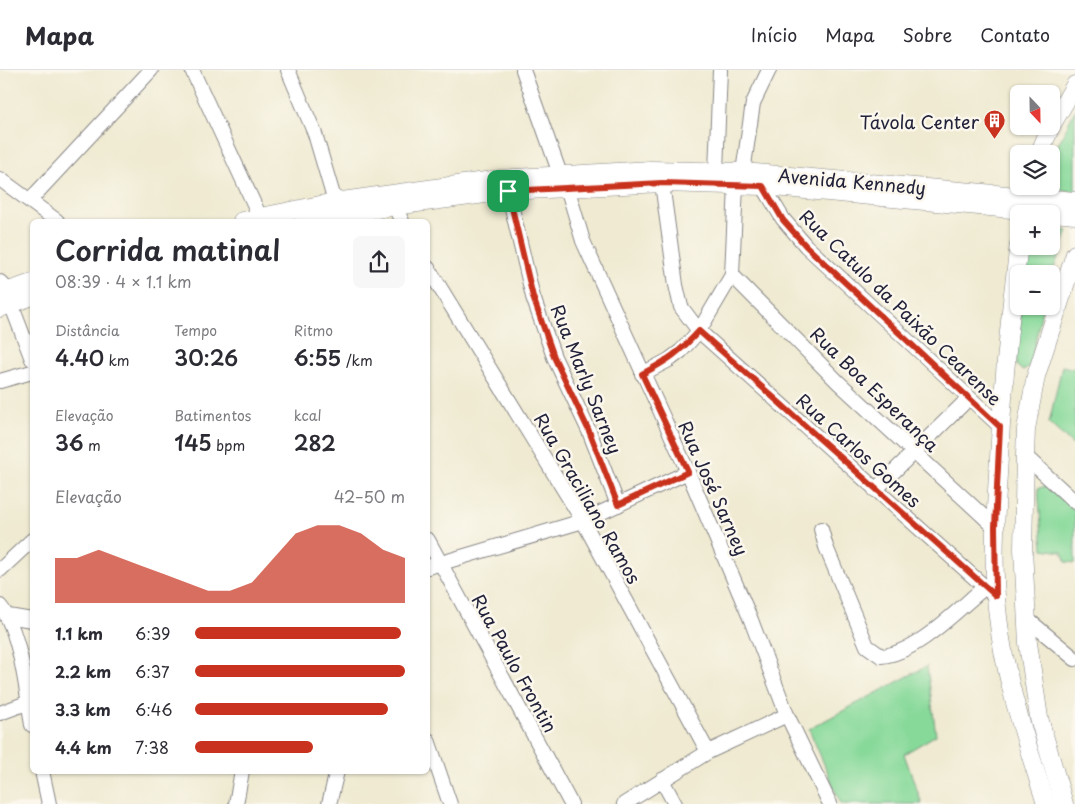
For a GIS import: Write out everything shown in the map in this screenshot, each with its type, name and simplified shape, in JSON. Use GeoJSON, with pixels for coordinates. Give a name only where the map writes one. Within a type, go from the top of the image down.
{"type":"FeatureCollection","features":[{"type":"Feature","properties":{"kind":"main road"},"geometry":{"type":"LineString","coordinates":[[1060,111],[1075,85]]}},
{"type":"Feature","properties":{"kind":"main road","name":"Avenida Kennedy"},"geometry":{"type":"LineString","coordinates":[[251,219],[335,202],[563,181],[651,170],[716,170],[763,186],[1024,201],[1075,201]]}},
{"type":"Feature","properties":{"kind":"main road","name":"Avenida Kennedy"},"geometry":{"type":"LineString","coordinates":[[563,181],[662,183],[739,179],[1024,201],[1075,215]]}},
{"type":"Feature","properties":{"kind":"main road","name":"Avenida Kennedy"},"geometry":{"type":"LineString","coordinates":[[331,219],[398,214],[507,185]]}},
{"type":"Feature","properties":{"kind":"main road"},"geometry":{"type":"LineString","coordinates":[[1064,804],[1039,718],[1030,668],[1024,549],[1025,456],[1026,429],[1036,376],[1075,254]]}},
{"type":"Feature","properties":{"kind":"main road"},"geometry":{"type":"LineString","coordinates":[[1018,255],[1000,427],[990,592],[1014,696],[1046,804]]}},
{"type":"Feature","properties":{"kind":"main road"},"geometry":{"type":"LineString","coordinates":[[4,296],[30,284]]}},
{"type":"Feature","properties":{"kind":"main road"},"geometry":{"type":"LineString","coordinates":[[4,296],[30,296]]}},
{"type":"Feature","properties":{"kind":"main road"},"geometry":{"type":"LineString","coordinates":[[1006,370],[1018,381],[1036,376]]}},
{"type":"Feature","properties":{"kind":"main road"},"geometry":{"type":"LineString","coordinates":[[999,455],[1025,456]]}},
{"type":"Feature","properties":{"kind":"street"},"geometry":{"type":"LineString","coordinates":[[30,200],[151,70]]}},
{"type":"Feature","properties":{"kind":"street"},"geometry":{"type":"LineString","coordinates":[[192,70],[260,217]]}},
{"type":"Feature","properties":{"kind":"street"},"geometry":{"type":"LineString","coordinates":[[288,70],[315,134],[335,202]]}},
{"type":"Feature","properties":{"kind":"street","name":"Rua José Sarney"},"geometry":{"type":"LineString","coordinates":[[523,70],[583,241],[688,472],[788,715],[830,804]]}},
{"type":"Feature","properties":{"kind":"street"},"geometry":{"type":"LineString","coordinates":[[716,170],[720,70]]}},
{"type":"Feature","properties":{"kind":"street"},"geometry":{"type":"LineString","coordinates":[[642,374],[675,356],[699,331],[732,276],[739,179],[753,103],[770,70]]}},
{"type":"Feature","properties":{"kind":"street"},"geometry":{"type":"LineString","coordinates":[[0,179],[55,219]]}},
{"type":"Feature","properties":{"kind":"street","name":"Rua Carlos Gomes"},"geometry":{"type":"LineString","coordinates":[[662,183],[676,285],[681,307],[699,331],[990,592]]}},
{"type":"Feature","properties":{"kind":"street","name":"Rua Marly Sarney"},"geometry":{"type":"LineString","coordinates":[[507,185],[533,297],[554,357],[589,431],[618,505]]}},
{"type":"Feature","properties":{"kind":"street","name":"Rua Catulo da Paixão Cearense"},"geometry":{"type":"LineString","coordinates":[[763,186],[783,220],[806,246],[1000,427]]}},
{"type":"Feature","properties":{"kind":"street","name":"Rua Graciliano Ramos"},"geometry":{"type":"LineString","coordinates":[[430,271],[583,521],[708,752]]}},
{"type":"Feature","properties":{"kind":"street","name":"Rua Boa Esperança"},"geometry":{"type":"LineString","coordinates":[[732,276],[838,382],[995,527]]}},
{"type":"Feature","properties":{"kind":"street"},"geometry":{"type":"LineString","coordinates":[[4,296],[30,354]]}},
{"type":"Feature","properties":{"kind":"street"},"geometry":{"type":"LineString","coordinates":[[0,381],[30,373]]}},
{"type":"Feature","properties":{"kind":"street"},"geometry":{"type":"LineString","coordinates":[[875,490],[968,399]]}},
{"type":"Feature","properties":{"kind":"street"},"geometry":{"type":"LineString","coordinates":[[1025,456],[1075,502]]}},
{"type":"Feature","properties":{"kind":"street"},"geometry":{"type":"LineString","coordinates":[[434,566],[583,521],[688,472]]}},
{"type":"Feature","properties":{"kind":"street"},"geometry":{"type":"LineString","coordinates":[[821,529],[826,547],[867,646],[881,656],[896,654],[913,646],[990,592]]}},
{"type":"Feature","properties":{"kind":"street"},"geometry":{"type":"LineString","coordinates":[[0,570],[30,542]]}},
{"type":"Feature","properties":{"kind":"street","name":"Rua Paulo Frontin"},"geometry":{"type":"LineString","coordinates":[[430,549],[434,566],[570,804]]}},
{"type":"Feature","properties":{"kind":"street"},"geometry":{"type":"LineString","coordinates":[[4,611],[30,619]]}},
{"type":"Feature","properties":{"kind":"street"},"geometry":{"type":"LineString","coordinates":[[4,611],[30,699]]}},
{"type":"Feature","properties":{"kind":"street"},"geometry":{"type":"LineString","coordinates":[[1026,618],[1075,659]]}},
{"type":"Feature","properties":{"kind":"street"},"geometry":{"type":"LineString","coordinates":[[0,713],[30,702]]}},
{"type":"Feature","properties":{"kind":"street"},"geometry":{"type":"LineString","coordinates":[[624,804],[708,752],[788,715]]}},
{"type":"Feature","properties":{"kind":"street"},"geometry":{"type":"LineString","coordinates":[[430,746],[450,804]]}},
{"type":"Feature","properties":{"kind":"street"},"geometry":{"type":"LineString","coordinates":[[43,774],[49,804]]}},
{"type":"Feature","properties":{"kind":"street"},"geometry":{"type":"LineString","coordinates":[[236,804],[241,774]]}},
{"type":"Feature","properties":{"kind":"street"},"geometry":{"type":"LineString","coordinates":[[329,804],[336,774]]}},
{"type":"Feature","properties":{"kind":"street"},"geometry":{"type":"LineString","coordinates":[[662,780],[675,804]]}},
{"type":"Feature","properties":{"kind":"green space"},"geometry":{"type":"Polygon","coordinates":[[[1075,110],[1075,192],[1060,189],[1060,145],[1058,145],[1075,110]]]}},
{"type":"Feature","properties":{"kind":"green space"},"geometry":{"type":"Polygon","coordinates":[[[1060,229],[1068,231],[1060,252],[1060,229]]]}},
{"type":"Feature","properties":{"kind":"green space"},"geometry":{"type":"Polygon","coordinates":[[[1028,255],[1059,255],[1055,265],[1027,265],[1028,255]]]}},
{"type":"Feature","properties":{"kind":"green space"},"geometry":{"type":"Polygon","coordinates":[[[1021,315],[1041,315],[1030,367],[1023,371],[1016,365],[1021,315]]]}},
{"type":"Feature","properties":{"kind":"green space"},"geometry":{"type":"Polygon","coordinates":[[[1062,366],[1075,369],[1075,447],[1049,423],[1062,366]]]}},
{"type":"Feature","properties":{"kind":"green space"},"geometry":{"type":"Polygon","coordinates":[[[1048,486],[1075,510],[1075,563],[1066,562],[1062,552],[1043,549],[1038,488],[1048,486]]]}},
{"type":"Feature","properties":{"kind":"green space"},"geometry":{"type":"Polygon","coordinates":[[[927,666],[936,735],[904,754],[922,804],[841,804],[809,729],[927,666]]]}},
{"type":"Feature","properties":{"kind":"place","name":"Távola Center"},"geometry":{"type":"Point","coordinates":[995,140]}},
{"type":"Feature","properties":{"kind":"route"},"geometry":{"type":"LineString","coordinates":[[662,183],[763,186],[783,220],[806,246],[1000,427],[994,568],[996,596],[699,331],[681,351],[669,360],[642,374],[688,472],[618,505],[589,431],[554,357],[533,297],[508,191],[662,183]]}}]}
